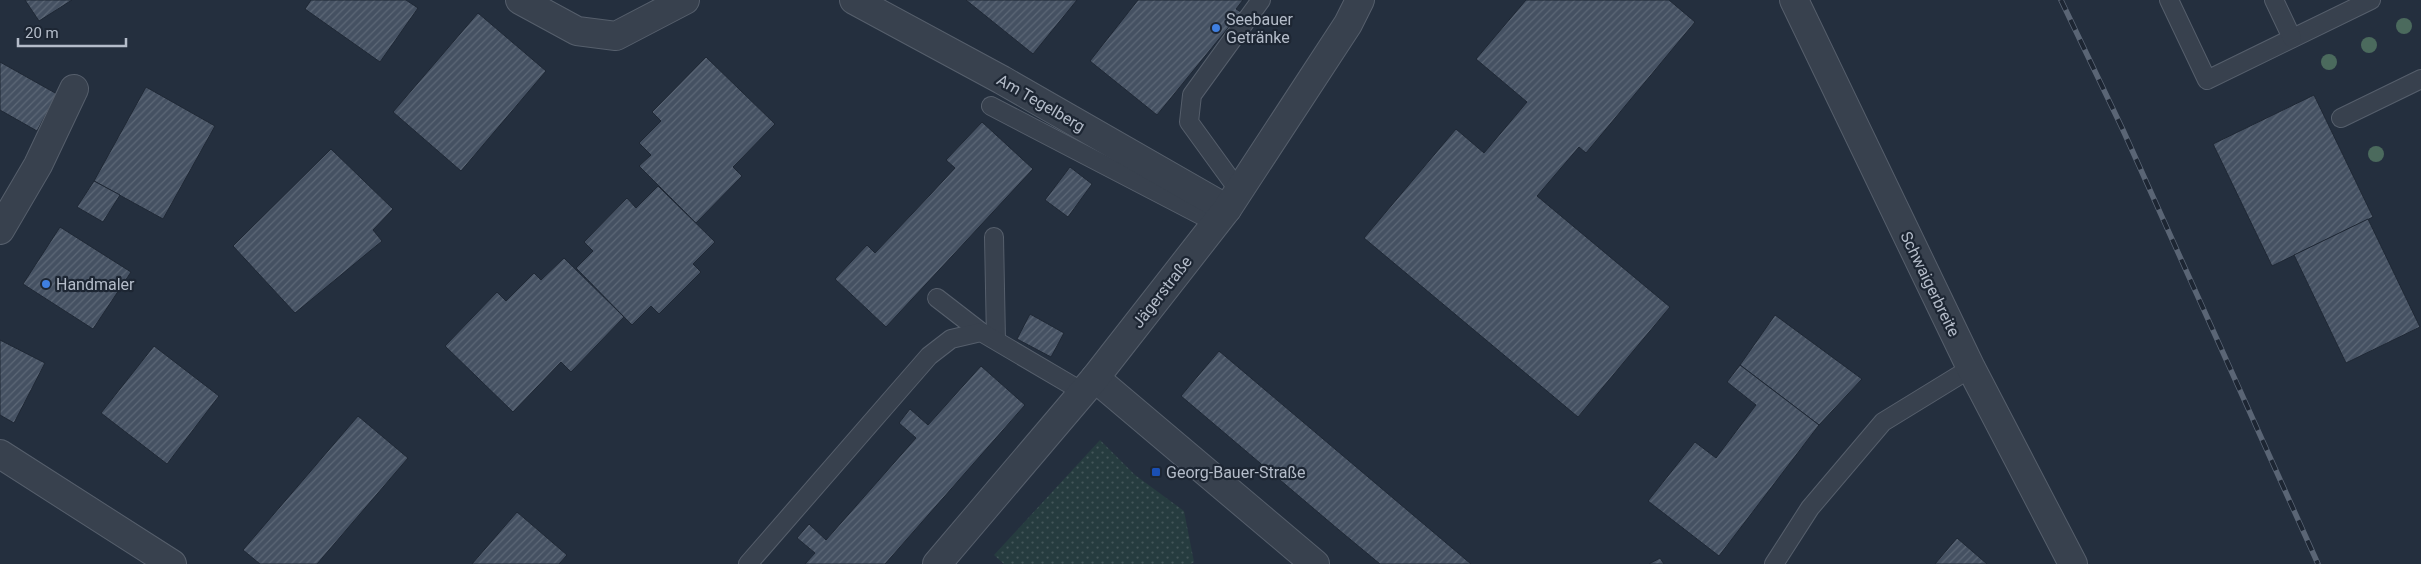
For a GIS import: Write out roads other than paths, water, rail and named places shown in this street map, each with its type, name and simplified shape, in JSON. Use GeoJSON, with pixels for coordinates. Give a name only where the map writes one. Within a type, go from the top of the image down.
{"type":"FeatureCollection","features":[{"type":"Feature","properties":{"kind":"street"},"geometry":{"type":"LineString","coordinates":[[525,1],[577,31],[616,36],[685,0]]}},
{"type":"Feature","properties":{"kind":"street","name":"Am Tegelberg"},"geometry":{"type":"LineString","coordinates":[[854,0],[1002,80],[1227,207]]}},
{"type":"Feature","properties":{"kind":"street","name":"Jägerstraße"},"geometry":{"type":"LineString","coordinates":[[936,564],[1089,385],[1227,207],[1348,24],[1360,0]]}},
{"type":"Feature","properties":{"kind":"street","name":"Schwaigerbreite"},"geometry":{"type":"LineString","coordinates":[[1794,0],[1970,368],[2073,564]]}},
{"type":"Feature","properties":{"kind":"street"},"geometry":{"type":"LineString","coordinates":[[0,230],[38,165],[74,89]]}},
{"type":"Feature","properties":{"kind":"street"},"geometry":{"type":"LineString","coordinates":[[1089,385],[1315,564]]}},
{"type":"Feature","properties":{"kind":"street"},"geometry":{"type":"LineString","coordinates":[[0,454],[172,564]]}},
{"type":"Feature","properties":{"kind":"lane"},"geometry":{"type":"LineString","coordinates":[[1227,207],[1190,122],[1192,95],[1261,0]]}},
{"type":"Feature","properties":{"kind":"lane"},"geometry":{"type":"LineString","coordinates":[[2169,0],[2207,80],[2371,0]]}},
{"type":"Feature","properties":{"kind":"lane"},"geometry":{"type":"LineString","coordinates":[[2274,0],[2292,38]]}},
{"type":"Feature","properties":{"kind":"lane"},"geometry":{"type":"LineString","coordinates":[[2341,118],[2421,79]]}},
{"type":"Feature","properties":{"kind":"lane"},"geometry":{"type":"LineString","coordinates":[[991,106],[1227,207]]}},
{"type":"Feature","properties":{"kind":"lane"},"geometry":{"type":"LineString","coordinates":[[989,336],[994,237]]}},
{"type":"Feature","properties":{"kind":"lane"},"geometry":{"type":"LineString","coordinates":[[937,298],[989,336],[1089,385]]}},
{"type":"Feature","properties":{"kind":"lane"},"geometry":{"type":"LineString","coordinates":[[748,564],[929,356],[951,338],[989,336]]}},
{"type":"Feature","properties":{"kind":"lane"},"geometry":{"type":"LineString","coordinates":[[1774,564],[1810,508],[1883,422],[1970,368]]}},
{"type":"Feature","properties":{"kind":"railway"},"geometry":{"type":"LineString","coordinates":[[2061,0],[2123,130],[2318,564]]}},
{"type":"Feature","properties":{"kind":"place","name":"Seebauer Getränke"},"geometry":{"type":"Point","coordinates":[1216,28]}},
{"type":"Feature","properties":{"kind":"place","name":"Handmaler"},"geometry":{"type":"Point","coordinates":[46,284]}},
{"type":"Feature","properties":{"kind":"place","name":"Georg-Bauer-Straße"},"geometry":{"type":"Point","coordinates":[1156,472]}}]}
